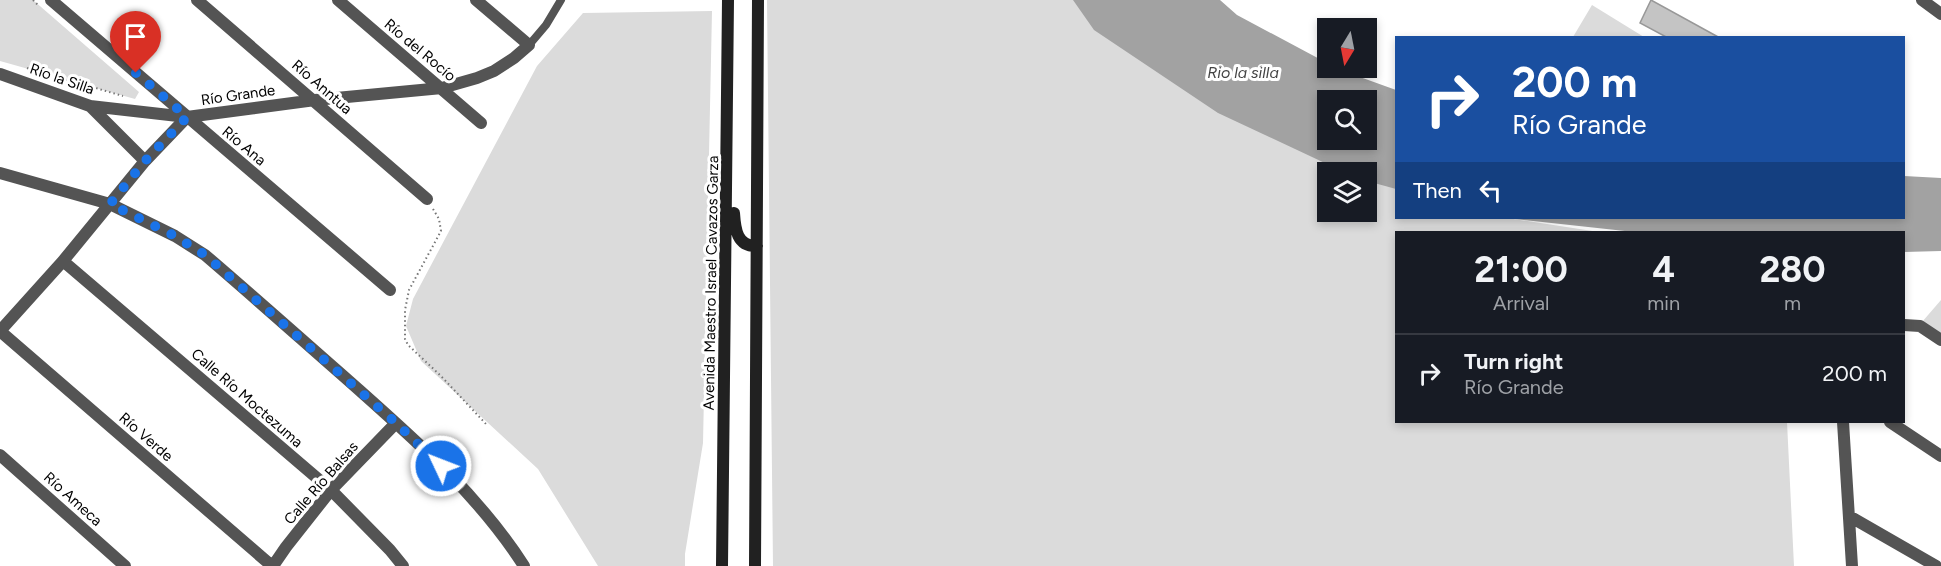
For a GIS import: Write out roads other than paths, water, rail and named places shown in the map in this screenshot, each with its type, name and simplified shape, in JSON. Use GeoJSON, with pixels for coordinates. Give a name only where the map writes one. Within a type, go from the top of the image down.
{"type":"FeatureCollection","features":[{"type":"Feature","properties":{"kind":"main road","name":"Avenida Maestro Israel Cavazos Garza"},"geometry":{"type":"LineString","coordinates":[[721,564],[728,0]]}},
{"type":"Feature","properties":{"kind":"main road"},"geometry":{"type":"LineString","coordinates":[[755,566],[758,0]]}},
{"type":"Feature","properties":{"kind":"main road"},"geometry":{"type":"LineString","coordinates":[[727,186],[733,200],[737,234],[742,243],[747,246],[757,246]]}},
{"type":"Feature","properties":{"kind":"street","name":"Río Anntua"},"geometry":{"type":"LineString","coordinates":[[197,0],[427,199]]}},
{"type":"Feature","properties":{"kind":"street","name":"Río del Rocío"},"geometry":{"type":"LineString","coordinates":[[338,0],[481,123]]}},
{"type":"Feature","properties":{"kind":"street"},"geometry":{"type":"LineString","coordinates":[[476,0],[529,45]]}},
{"type":"Feature","properties":{"kind":"street"},"geometry":{"type":"LineString","coordinates":[[1922,0],[1941,14]]}},
{"type":"Feature","properties":{"kind":"street","name":"Río Ana"},"geometry":{"type":"LineString","coordinates":[[46,4],[187,117],[390,290]]}},
{"type":"Feature","properties":{"kind":"street","name":"Río Grande"},"geometry":{"type":"LineString","coordinates":[[0,331],[63,261],[145,161],[187,117],[315,100],[442,88],[494,71],[529,45]]}},
{"type":"Feature","properties":{"kind":"street","name":"Río la Silla"},"geometry":{"type":"LineString","coordinates":[[0,74],[90,106],[187,117]]}},
{"type":"Feature","properties":{"kind":"street"},"geometry":{"type":"LineString","coordinates":[[90,106],[145,161]]}},
{"type":"Feature","properties":{"kind":"street"},"geometry":{"type":"LineString","coordinates":[[0,172],[110,204],[175,236],[205,255],[396,423],[469,495],[510,544],[524,566]]}},
{"type":"Feature","properties":{"kind":"street","name":"Calle Río Moctezuma"},"geometry":{"type":"LineString","coordinates":[[63,261],[331,490],[403,566]]}},
{"type":"Feature","properties":{"kind":"street"},"geometry":{"type":"LineString","coordinates":[[1905,325],[1920,326],[1941,340]]}},
{"type":"Feature","properties":{"kind":"street","name":"Río Verde"},"geometry":{"type":"LineString","coordinates":[[0,331],[273,566]]}},
{"type":"Feature","properties":{"kind":"street","name":"Calle Río Balsas"},"geometry":{"type":"LineString","coordinates":[[273,566],[331,490],[396,423]]}},
{"type":"Feature","properties":{"kind":"street"},"geometry":{"type":"LineString","coordinates":[[1843,423],[1852,566]]}},
{"type":"Feature","properties":{"kind":"street"},"geometry":{"type":"LineString","coordinates":[[1892,423],[1941,456]]}},
{"type":"Feature","properties":{"kind":"street","name":"Río Ameca"},"geometry":{"type":"LineString","coordinates":[[0,455],[125,566]]}},
{"type":"Feature","properties":{"kind":"street"},"geometry":{"type":"LineString","coordinates":[[1849,516],[1936,566]]}},
{"type":"Feature","properties":{"kind":"lane"},"geometry":{"type":"LineString","coordinates":[[529,45],[546,25],[561,0]]}},
{"type":"Feature","properties":{"kind":"water","name":"Rio la silla"},"geometry":{"type":"Polygon","coordinates":[[[1073,0],[1220,0],[1237,15],[1317,58],[1317,78],[1363,78],[1395,90],[1395,189],[1377,184],[1377,162],[1323,162],[1218,113],[1094,30],[1073,0]]]}},
{"type":"Feature","properties":{"kind":"water"},"geometry":{"type":"Polygon","coordinates":[[[1905,176],[1941,178],[1941,251],[1905,252],[1905,231],[1625,231],[1515,219],[1905,219],[1905,176]]]}}]}
